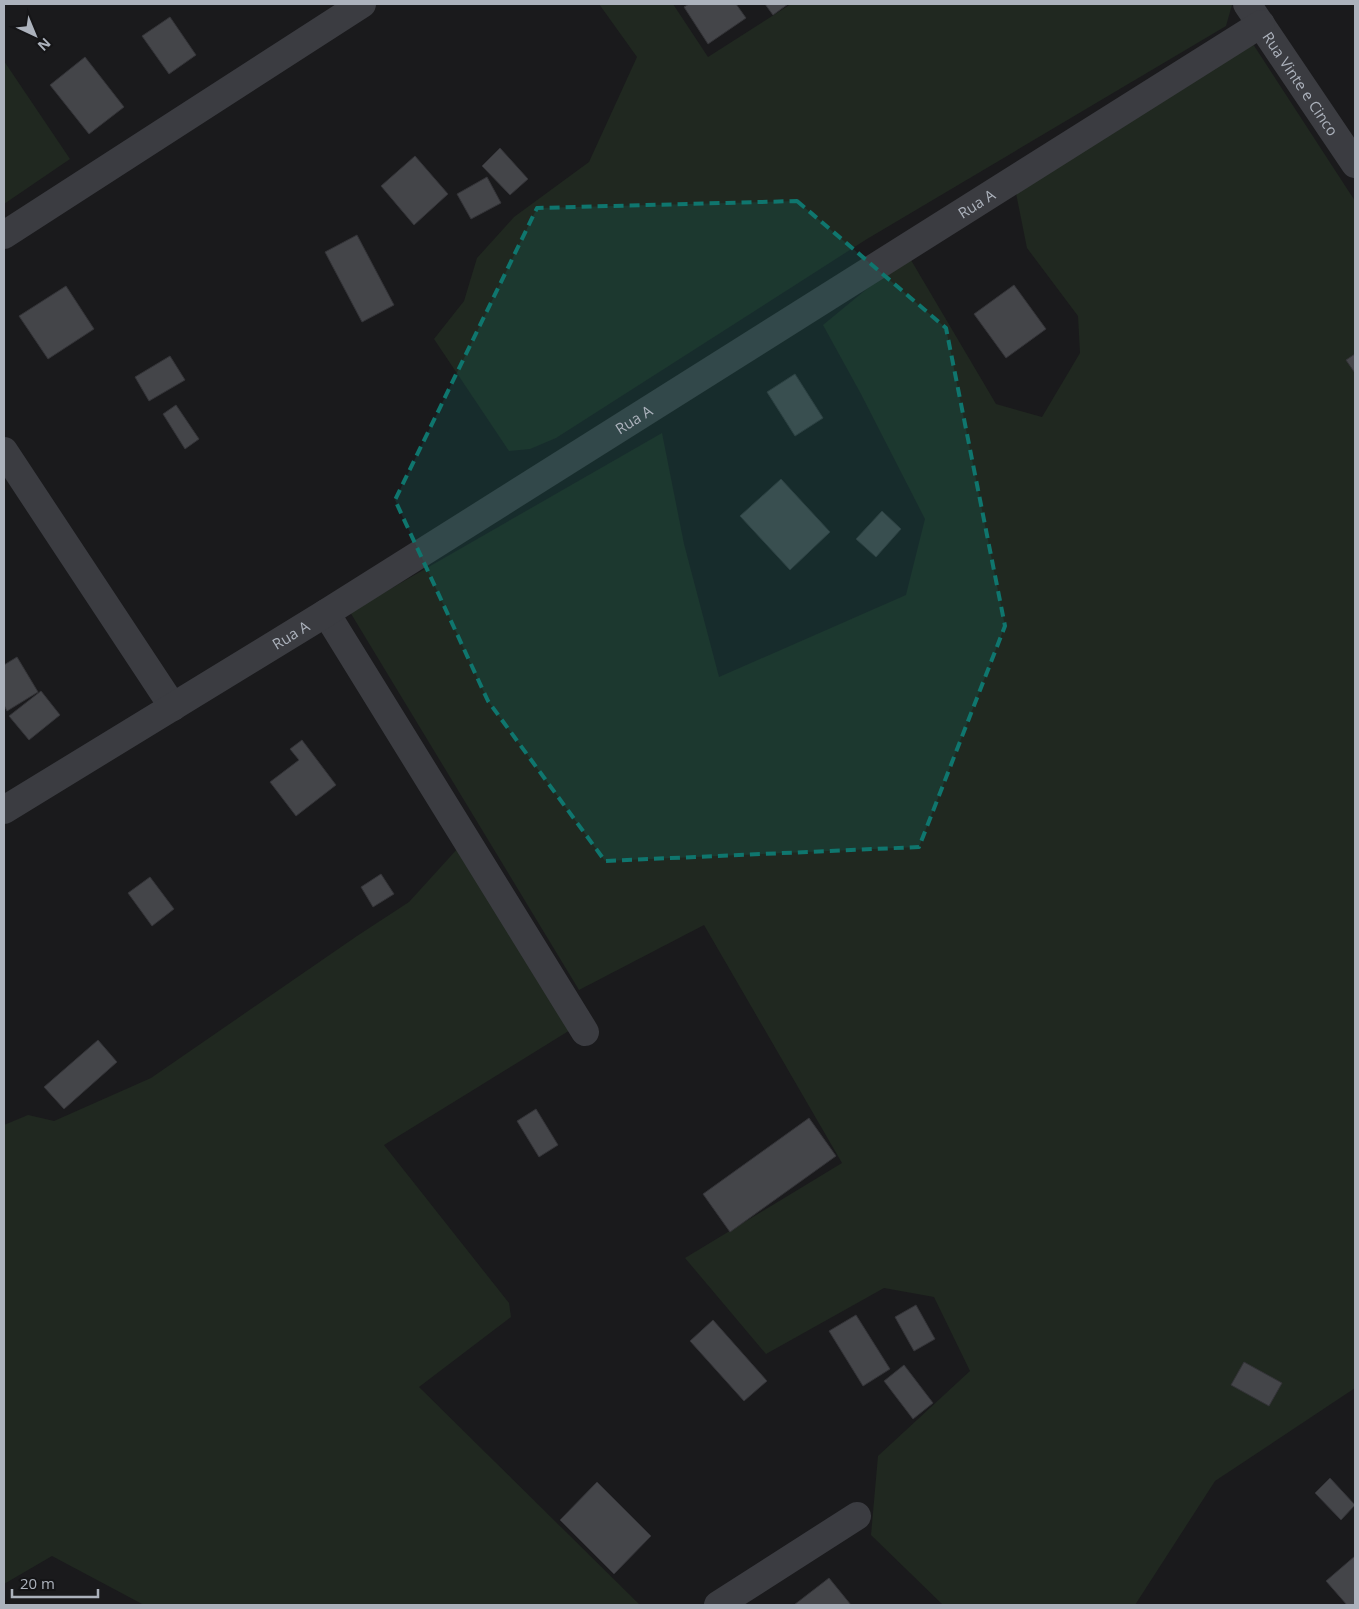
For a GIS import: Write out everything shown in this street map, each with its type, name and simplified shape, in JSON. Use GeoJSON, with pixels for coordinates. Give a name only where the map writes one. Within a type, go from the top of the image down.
{"type":"FeatureCollection","features":[{"type":"Feature","properties":{"kind":"street"},"geometry":{"type":"LineString","coordinates":[[4,235],[362,4]]}},
{"type":"Feature","properties":{"kind":"street","name":"Rua Vinte e Cinco"},"geometry":{"type":"LineString","coordinates":[[1254,14],[1355,164]]}},
{"type":"Feature","properties":{"kind":"street","name":"Rua A"},"geometry":{"type":"LineString","coordinates":[[4,810],[326,613],[1254,14]]}},
{"type":"Feature","properties":{"kind":"street"},"geometry":{"type":"LineString","coordinates":[[4,451],[173,707]]}},
{"type":"Feature","properties":{"kind":"street"},"geometry":{"type":"LineString","coordinates":[[326,613],[585,1032]]}},
{"type":"Feature","properties":{"kind":"street"},"geometry":{"type":"LineString","coordinates":[[718,1605],[857,1516]]}},
{"type":"Feature","properties":{"kind":"highlighted area"},"geometry":{"type":"Polygon","coordinates":[[[797,201],[946,328],[1005,626],[919,847],[605,861],[488,701],[395,500],[537,208],[797,201]]]}},
{"type":"Feature","properties":{"kind":"shaded area"},"geometry":{"type":"Polygon","coordinates":[[[599,4],[673,4],[708,57],[791,4],[1232,5],[1226,26],[867,239],[556,438],[530,449],[509,451],[434,339],[464,301],[477,258],[514,217],[589,162],[637,57],[599,4]]]}},
{"type":"Feature","properties":{"kind":"shaded area"},"geometry":{"type":"Polygon","coordinates":[[[1253,44],[1355,201],[1355,1388],[1215,1481],[1135,1605],[943,1605],[871,1535],[878,1456],[970,1371],[934,1297],[884,1288],[766,1354],[685,1258],[842,1163],[704,925],[579,990],[350,612],[662,433],[684,544],[719,677],[906,595],[925,519],[861,394],[823,325],[908,255],[996,404],[1042,417],[1080,353],[1078,316],[1027,248],[1015,188],[1253,44]]]}},
{"type":"Feature","properties":{"kind":"shaded area"},"geometry":{"type":"Polygon","coordinates":[[[4,61],[70,159],[4,204],[4,61]]]}},
{"type":"Feature","properties":{"kind":"shaded area"},"geometry":{"type":"Polygon","coordinates":[[[459,847],[575,1027],[384,1145],[509,1303],[511,1317],[419,1387],[640,1605],[144,1605],[52,1556],[4,1584],[4,1125],[28,1115],[54,1121],[151,1078],[409,902],[459,847]]]}},
{"type":"Feature","properties":{"kind":"building"},"geometry":{"type":"Polygon","coordinates":[[[689,4],[736,4],[746,18],[708,44],[684,7],[689,4]]]}},
{"type":"Feature","properties":{"kind":"building"},"geometry":{"type":"Polygon","coordinates":[[[765,4],[788,4],[773,15],[765,4]]]}},
{"type":"Feature","properties":{"kind":"building"},"geometry":{"type":"Polygon","coordinates":[[[170,17],[196,55],[169,74],[142,36],[170,17]]]}},
{"type":"Feature","properties":{"kind":"building"},"geometry":{"type":"Polygon","coordinates":[[[85,57],[124,107],[89,134],[50,85],[85,57]]]}},
{"type":"Feature","properties":{"kind":"building"},"geometry":{"type":"Polygon","coordinates":[[[500,148],[528,179],[510,195],[482,166],[500,148]]]}},
{"type":"Feature","properties":{"kind":"building"},"geometry":{"type":"Polygon","coordinates":[[[415,156],[448,194],[414,225],[381,186],[415,156]]]}},
{"type":"Feature","properties":{"kind":"building"},"geometry":{"type":"Polygon","coordinates":[[[487,177],[501,203],[471,219],[457,194],[487,177]]]}},
{"type":"Feature","properties":{"kind":"building"},"geometry":{"type":"Polygon","coordinates":[[[357,235],[394,305],[362,322],[325,252],[357,235]]]}},
{"type":"Feature","properties":{"kind":"building"},"geometry":{"type":"Polygon","coordinates":[[[1014,285],[1046,329],[1006,358],[974,314],[1014,285]]]}},
{"type":"Feature","properties":{"kind":"building"},"geometry":{"type":"Polygon","coordinates":[[[66,286],[94,329],[48,359],[19,316],[66,286]]]}},
{"type":"Feature","properties":{"kind":"building"},"geometry":{"type":"Polygon","coordinates":[[[1355,354],[1355,373],[1346,360],[1355,354]]]}},
{"type":"Feature","properties":{"kind":"building"},"geometry":{"type":"Polygon","coordinates":[[[170,356],[185,380],[149,401],[135,377],[170,356]]]}},
{"type":"Feature","properties":{"kind":"building"},"geometry":{"type":"Polygon","coordinates":[[[795,374],[823,418],[795,436],[767,392],[795,374]]]}},
{"type":"Feature","properties":{"kind":"building"},"geometry":{"type":"Polygon","coordinates":[[[176,405],[199,439],[185,449],[163,414],[176,405]]]}},
{"type":"Feature","properties":{"kind":"building"},"geometry":{"type":"Polygon","coordinates":[[[781,479],[830,532],[790,570],[740,516],[781,479]]]}},
{"type":"Feature","properties":{"kind":"building"},"geometry":{"type":"Polygon","coordinates":[[[882,511],[901,529],[876,557],[856,539],[882,511]]]}},
{"type":"Feature","properties":{"kind":"building"},"geometry":{"type":"Polygon","coordinates":[[[17,657],[38,692],[7,711],[4,705],[4,665],[17,657]]]}},
{"type":"Feature","properties":{"kind":"building"},"geometry":{"type":"Polygon","coordinates":[[[41,691],[60,715],[29,740],[9,716],[41,691]]]}},
{"type":"Feature","properties":{"kind":"building"},"geometry":{"type":"Polygon","coordinates":[[[302,740],[336,785],[296,816],[270,782],[299,760],[290,749],[302,740]]]}},
{"type":"Feature","properties":{"kind":"building"},"geometry":{"type":"Polygon","coordinates":[[[381,874],[394,894],[373,907],[361,887],[381,874]]]}},
{"type":"Feature","properties":{"kind":"building"},"geometry":{"type":"Polygon","coordinates":[[[150,877],[174,909],[152,926],[128,893],[150,877]]]}},
{"type":"Feature","properties":{"kind":"building"},"geometry":{"type":"Polygon","coordinates":[[[98,1040],[117,1062],[64,1109],[44,1087],[98,1040]]]}},
{"type":"Feature","properties":{"kind":"building"},"geometry":{"type":"Polygon","coordinates":[[[536,1109],[558,1145],[539,1157],[517,1121],[536,1109]]]}},
{"type":"Feature","properties":{"kind":"building"},"geometry":{"type":"Polygon","coordinates":[[[809,1118],[836,1156],[730,1232],[703,1194],[809,1118]]]}},
{"type":"Feature","properties":{"kind":"building"},"geometry":{"type":"Polygon","coordinates":[[[916,1305],[935,1339],[914,1351],[895,1317],[916,1305]]]}},
{"type":"Feature","properties":{"kind":"building"},"geometry":{"type":"Polygon","coordinates":[[[856,1315],[890,1369],[863,1386],[829,1331],[856,1315]]]}},
{"type":"Feature","properties":{"kind":"building"},"geometry":{"type":"Polygon","coordinates":[[[713,1320],[767,1381],[744,1401],[690,1341],[713,1320]]]}},
{"type":"Feature","properties":{"kind":"building"},"geometry":{"type":"Polygon","coordinates":[[[1244,1362],[1282,1383],[1269,1406],[1231,1385],[1244,1362]]]}},
{"type":"Feature","properties":{"kind":"building"},"geometry":{"type":"Polygon","coordinates":[[[904,1365],[933,1403],[913,1419],[884,1381],[904,1365]]]}},
{"type":"Feature","properties":{"kind":"building"},"geometry":{"type":"Polygon","coordinates":[[[1330,1478],[1355,1505],[1341,1520],[1315,1493],[1330,1478]]]}},
{"type":"Feature","properties":{"kind":"building"},"geometry":{"type":"Polygon","coordinates":[[[597,1482],[651,1536],[614,1574],[560,1520],[597,1482]]]}},
{"type":"Feature","properties":{"kind":"building"},"geometry":{"type":"Polygon","coordinates":[[[1355,1556],[1355,1605],[1347,1605],[1326,1581],[1355,1556]]]}},
{"type":"Feature","properties":{"kind":"building"},"geometry":{"type":"Polygon","coordinates":[[[829,1578],[851,1605],[794,1605],[829,1578]]]}}]}
